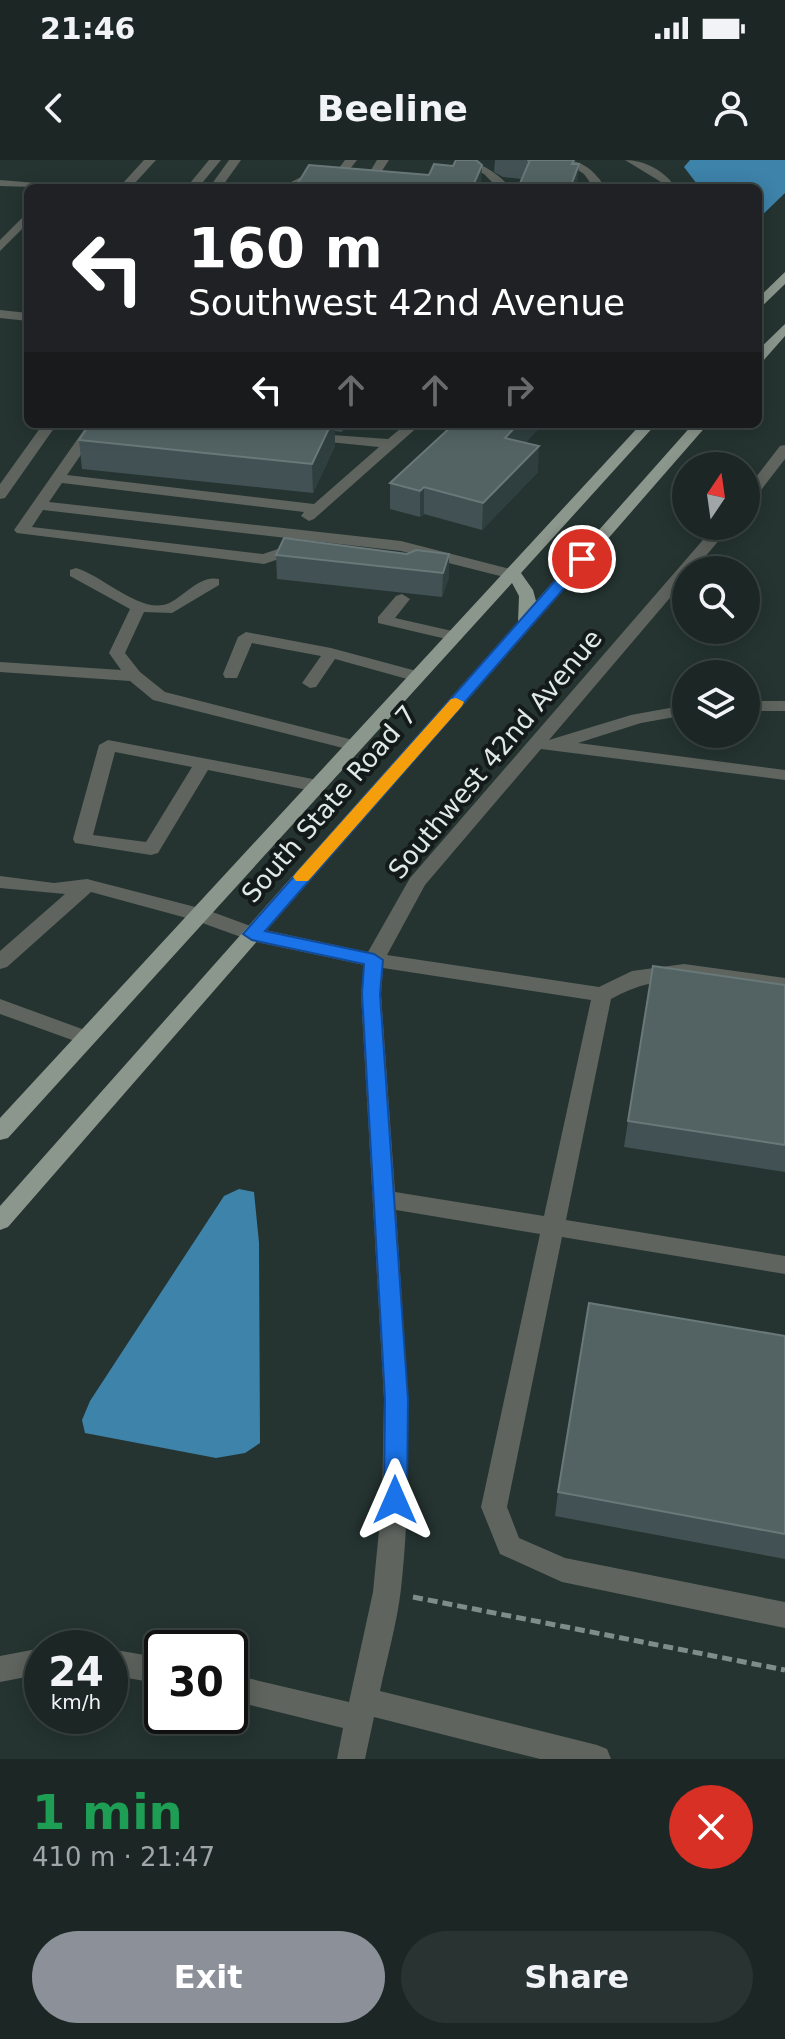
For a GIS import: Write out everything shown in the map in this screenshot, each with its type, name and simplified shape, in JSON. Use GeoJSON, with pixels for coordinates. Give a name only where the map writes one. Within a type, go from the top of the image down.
{"type":"FeatureCollection","features":[{"type":"Feature","properties":{"kind":"main road"},"geometry":{"type":"LineString","coordinates":[[762,302],[785,276]]}},
{"type":"Feature","properties":{"kind":"main road"},"geometry":{"type":"LineString","coordinates":[[762,354],[785,328]]}},
{"type":"Feature","properties":{"kind":"main road","name":"South State Road 7"},"geometry":{"type":"LineString","coordinates":[[0,1132],[645,428]]}},
{"type":"Feature","properties":{"kind":"main road","name":"South State Road 7"},"geometry":{"type":"LineString","coordinates":[[0,1221],[697,428]]}},
{"type":"Feature","properties":{"kind":"main road"},"geometry":{"type":"LineString","coordinates":[[512,574],[528,592],[530,605],[526,623]]}},
{"type":"Feature","properties":{"kind":"street"},"geometry":{"type":"LineString","coordinates":[[130,184],[150,160]]}},
{"type":"Feature","properties":{"kind":"street"},"geometry":{"type":"LineString","coordinates":[[195,184],[215,160]]}},
{"type":"Feature","properties":{"kind":"street"},"geometry":{"type":"LineString","coordinates":[[218,184],[235,160]]}},
{"type":"Feature","properties":{"kind":"street"},"geometry":{"type":"LineString","coordinates":[[342,172],[351,160]]}},
{"type":"Feature","properties":{"kind":"street"},"geometry":{"type":"LineString","coordinates":[[374,175],[383,160]]}},
{"type":"Feature","properties":{"kind":"street"},"geometry":{"type":"LineString","coordinates":[[461,160],[488,172]]}},
{"type":"Feature","properties":{"kind":"street"},"geometry":{"type":"LineString","coordinates":[[480,160],[501,184]]}},
{"type":"Feature","properties":{"kind":"street"},"geometry":{"type":"LineString","coordinates":[[568,160],[588,172],[597,184]]}},
{"type":"Feature","properties":{"kind":"street"},"geometry":{"type":"LineString","coordinates":[[631,160],[668,184]]}},
{"type":"Feature","properties":{"kind":"street"},"geometry":{"type":"LineString","coordinates":[[642,168],[645,184]]}},
{"type":"Feature","properties":{"kind":"street"},"geometry":{"type":"LineString","coordinates":[[294,184],[342,172],[390,176]]}},
{"type":"Feature","properties":{"kind":"street"},"geometry":{"type":"LineString","coordinates":[[0,183],[24,185]]}},
{"type":"Feature","properties":{"kind":"street"},"geometry":{"type":"LineString","coordinates":[[0,247],[24,220]]}},
{"type":"Feature","properties":{"kind":"street"},"geometry":{"type":"LineString","coordinates":[[0,314],[24,317]]}},
{"type":"Feature","properties":{"kind":"street"},"geometry":{"type":"LineString","coordinates":[[0,495],[47,428]]}},
{"type":"Feature","properties":{"kind":"street"},"geometry":{"type":"LineString","coordinates":[[92,428],[22,530],[264,559],[281,553],[319,560]]}},
{"type":"Feature","properties":{"kind":"street"},"geometry":{"type":"LineString","coordinates":[[281,553],[316,509],[410,428]]}},
{"type":"Feature","properties":{"kind":"street"},"geometry":{"type":"LineString","coordinates":[[299,435],[392,444]]}},
{"type":"Feature","properties":{"kind":"street"},"geometry":{"type":"LineString","coordinates":[[760,482],[785,449]]}},
{"type":"Feature","properties":{"kind":"street"},"geometry":{"type":"LineString","coordinates":[[58,478],[316,509]]}},
{"type":"Feature","properties":{"kind":"street"},"geometry":{"type":"LineString","coordinates":[[40,505],[401,546],[512,574]]}},
{"type":"Feature","properties":{"kind":"street"},"geometry":{"type":"LineString","coordinates":[[146,544],[161,519]]}},
{"type":"Feature","properties":{"kind":"street","name":"Southwest 42nd Avenue"},"geometry":{"type":"LineString","coordinates":[[374,960],[417,882],[711,540]]}},
{"type":"Feature","properties":{"kind":"street"},"geometry":{"type":"LineString","coordinates":[[417,565],[438,554]]}},
{"type":"Feature","properties":{"kind":"street"},"geometry":{"type":"LineString","coordinates":[[76,573],[139,607],[166,610],[213,582]]}},
{"type":"Feature","properties":{"kind":"street"},"geometry":{"type":"LineString","coordinates":[[402,599],[384,620],[455,636]]}},
{"type":"Feature","properties":{"kind":"street"},"geometry":{"type":"LineString","coordinates":[[139,607],[117,653],[134,676],[159,696],[355,746]]}},
{"type":"Feature","properties":{"kind":"street"},"geometry":{"type":"LineString","coordinates":[[231,674],[246,637],[331,653],[418,677]]}},
{"type":"Feature","properties":{"kind":"street"},"geometry":{"type":"LineString","coordinates":[[310,683],[331,653]]}},
{"type":"Feature","properties":{"kind":"street"},"geometry":{"type":"LineString","coordinates":[[0,667],[134,676]]}},
{"type":"Feature","properties":{"kind":"street"},"geometry":{"type":"LineString","coordinates":[[760,706],[785,706]]}},
{"type":"Feature","properties":{"kind":"street"},"geometry":{"type":"LineString","coordinates":[[556,745],[599,729],[672,711]]}},
{"type":"Feature","properties":{"kind":"street"},"geometry":{"type":"LineString","coordinates":[[535,743],[785,775]]}},
{"type":"Feature","properties":{"kind":"street"},"geometry":{"type":"LineString","coordinates":[[203,763],[151,849],[82,839],[108,745],[203,763],[318,786]]}},
{"type":"Feature","properties":{"kind":"street"},"geometry":{"type":"LineString","coordinates":[[0,882],[54,889],[87,885],[200,915],[252,934],[374,960],[602,995],[632,978],[684,971],[785,985]]}},
{"type":"Feature","properties":{"kind":"street"},"geometry":{"type":"LineString","coordinates":[[0,962],[87,885]]}},
{"type":"Feature","properties":{"kind":"street"},"geometry":{"type":"LineString","coordinates":[[351,1759],[387,1592],[395,1500],[396,1399],[371,994],[374,960]]}},
{"type":"Feature","properties":{"kind":"street"},"geometry":{"type":"LineString","coordinates":[[602,995],[494,1507],[509,1546],[562,1570],[785,1615]]}},
{"type":"Feature","properties":{"kind":"street"},"geometry":{"type":"LineString","coordinates":[[0,1006],[86,1038]]}},
{"type":"Feature","properties":{"kind":"street"},"geometry":{"type":"LineString","coordinates":[[384,1199],[785,1265]]}},
{"type":"Feature","properties":{"kind":"street"},"geometry":{"type":"LineString","coordinates":[[0,1669],[24,1664]]}},
{"type":"Feature","properties":{"kind":"street"},"geometry":{"type":"LineString","coordinates":[[248,1690],[362,1710],[597,1759]]}},
{"type":"Feature","properties":{"kind":"path"},"geometry":{"type":"LineString","coordinates":[[387,1592],[785,1670]]}},
{"type":"Feature","properties":{"kind":"water"},"geometry":{"type":"Polygon","coordinates":[[[690,160],[785,160],[785,193],[762,215],[762,184],[697,184],[684,167],[690,160]]]}},
{"type":"Feature","properties":{"kind":"water"},"geometry":{"type":"Polygon","coordinates":[[[239,1189],[254,1192],[259,1243],[260,1443],[245,1453],[216,1458],[85,1433],[82,1420],[90,1401],[224,1196],[239,1189]]]}},
{"type":"Feature","properties":{"kind":"building"},"geometry":{"type":"Polygon","coordinates":[[[456,160],[476,160],[482,165],[474,184],[297,184],[309,165],[429,175],[434,164],[453,166],[456,160]]]}},
{"type":"Feature","properties":{"kind":"building"},"geometry":{"type":"Polygon","coordinates":[[[530,160],[574,160],[572,164],[579,164],[572,184],[520,184],[530,160]]]}},
{"type":"Feature","properties":{"kind":"building"},"geometry":{"type":"Polygon","coordinates":[[[87,428],[329,428],[312,464],[79,440],[87,428]]]}},
{"type":"Feature","properties":{"kind":"building"},"geometry":{"type":"Polygon","coordinates":[[[450,428],[514,428],[505,438],[539,446],[483,503],[424,487],[420,491],[390,483],[450,428]]]}},
{"type":"Feature","properties":{"kind":"building"},"geometry":{"type":"Polygon","coordinates":[[[284,538],[407,554],[416,550],[449,554],[443,573],[276,555],[284,538]]]}},
{"type":"Feature","properties":{"kind":"building"},"geometry":{"type":"Polygon","coordinates":[[[653,966],[785,985],[785,1145],[628,1121],[653,966]]]}},
{"type":"Feature","properties":{"kind":"building"},"geometry":{"type":"Polygon","coordinates":[[[589,1303],[785,1336],[785,1534],[558,1492],[589,1303]]]}},
{"type":"Feature","properties":{"kind":"slow traffic"},"geometry":{"type":"LineString","coordinates":[[302,877],[456,702]]}},
{"type":"Feature","properties":{"kind":"route"},"geometry":{"type":"LineString","coordinates":[[395,1500],[396,1399],[371,994],[374,960],[252,934],[582,559]]}}]}
